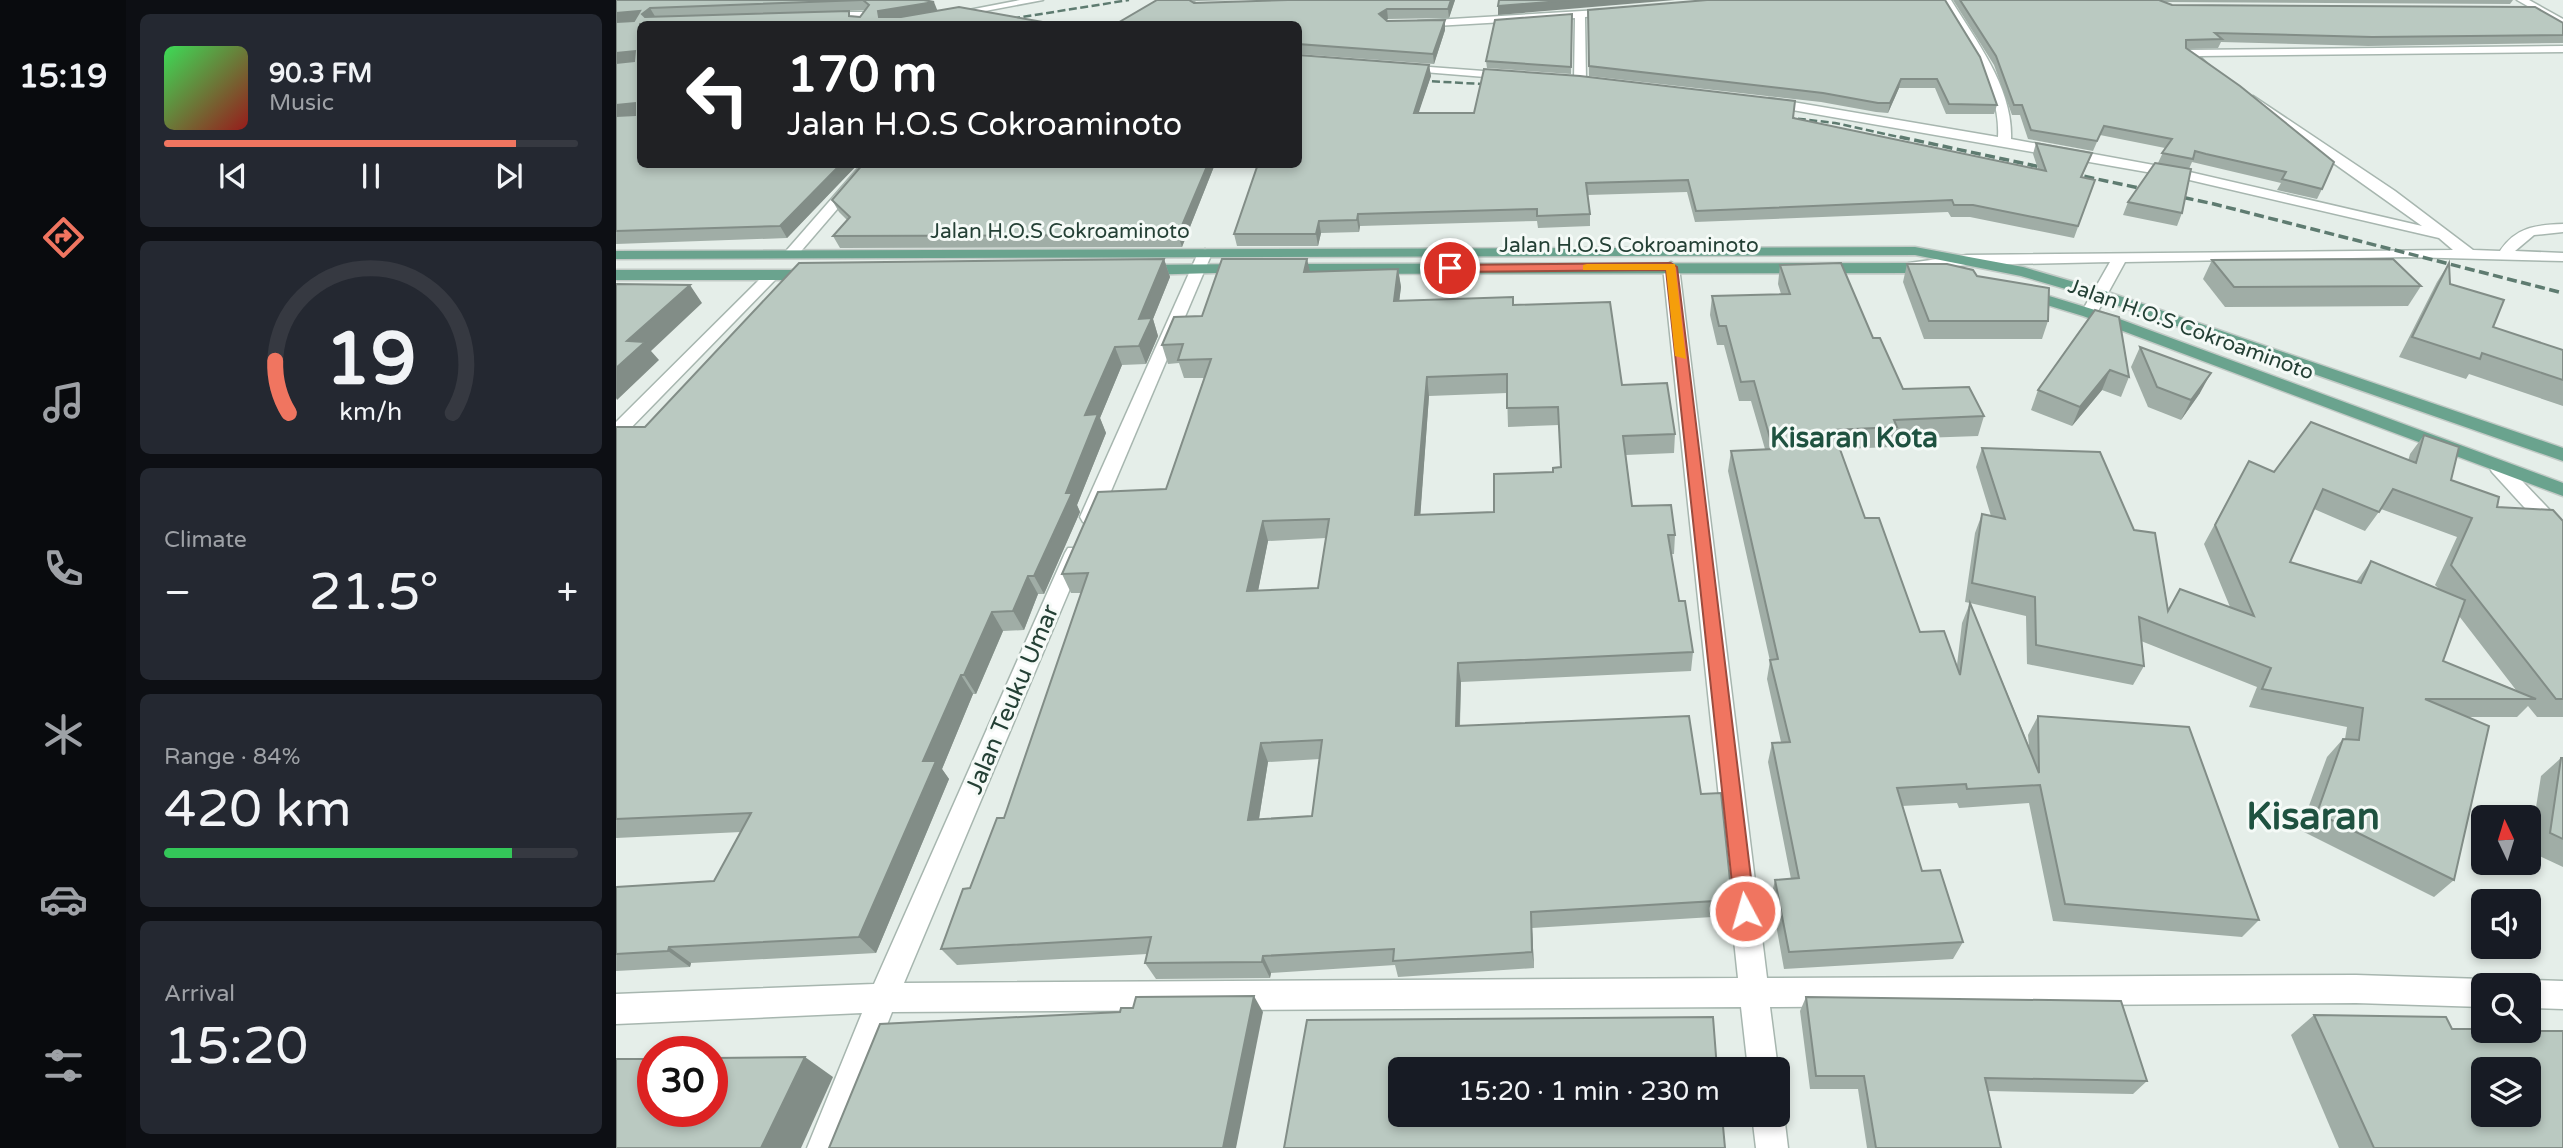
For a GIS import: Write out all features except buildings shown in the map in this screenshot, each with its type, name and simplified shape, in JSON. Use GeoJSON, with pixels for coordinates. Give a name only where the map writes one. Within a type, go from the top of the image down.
{"type":"FeatureCollection","features":[{"type":"Feature","properties":{"kind":"main road","name":"Jalan H.O.S Cokroaminoto"},"geometry":{"type":"LineString","coordinates":[[1129,270],[1201,261],[1915,251],[1967,260],[2099,294],[2563,455]]}},
{"type":"Feature","properties":{"kind":"main road","name":"Jalan H.O.S Cokroaminoto"},"geometry":{"type":"LineString","coordinates":[[616,255],[792,254],[1909,268],[1958,278]]}},
{"type":"Feature","properties":{"kind":"main road"},"geometry":{"type":"LineString","coordinates":[[616,275],[826,275]]}},
{"type":"Feature","properties":{"kind":"main road","name":"Jalan H.O.S Cokroaminoto"},"geometry":{"type":"LineString","coordinates":[[2008,288],[2089,313],[2563,490]]}},
{"type":"Feature","properties":{"kind":"street"},"geometry":{"type":"LineString","coordinates":[[942,16],[1038,0]]}},
{"type":"Feature","properties":{"kind":"street"},"geometry":{"type":"LineString","coordinates":[[1946,0],[1975,46],[2002,107],[2007,126],[2004,142]]}},
{"type":"Feature","properties":{"kind":"street"},"geometry":{"type":"LineString","coordinates":[[2522,0],[2563,23]]}},
{"type":"Feature","properties":{"kind":"street"},"geometry":{"type":"LineString","coordinates":[[1533,8],[1543,15]]}},
{"type":"Feature","properties":{"kind":"street"},"geometry":{"type":"LineString","coordinates":[[2513,10],[2540,10]]}},
{"type":"Feature","properties":{"kind":"street"},"geometry":{"type":"LineString","coordinates":[[1401,25],[1456,24],[1543,15],[1633,11]]}},
{"type":"Feature","properties":{"kind":"street"},"geometry":{"type":"LineString","coordinates":[[1579,81],[1580,14]]}},
{"type":"Feature","properties":{"kind":"street"},"geometry":{"type":"LineString","coordinates":[[813,16],[866,15],[862,21]]}},
{"type":"Feature","properties":{"kind":"street"},"geometry":{"type":"LineString","coordinates":[[2220,77],[2188,53],[2563,49]]}},
{"type":"Feature","properties":{"kind":"street"},"geometry":{"type":"LineString","coordinates":[[1387,67],[1524,77]]}},
{"type":"Feature","properties":{"kind":"street"},"geometry":{"type":"LineString","coordinates":[[2241,92],[2390,194],[2467,253]]}},
{"type":"Feature","properties":{"kind":"street"},"geometry":{"type":"LineString","coordinates":[[1758,101],[1821,109],[2181,174],[2439,234]]}},
{"type":"Feature","properties":{"kind":"street"},"geometry":{"type":"LineString","coordinates":[[792,254],[867,168]]}},
{"type":"Feature","properties":{"kind":"street"},"geometry":{"type":"LineString","coordinates":[[2505,255],[2515,238],[2527,231],[2563,228]]}},
{"type":"Feature","properties":{"kind":"street"},"geometry":{"type":"LineString","coordinates":[[1909,268],[1967,260],[2467,253],[2563,257]]}},
{"type":"Feature","properties":{"kind":"street"},"geometry":{"type":"LineString","coordinates":[[2089,313],[2120,258]]}},
{"type":"Feature","properties":{"kind":"street","name":"Jalan Teuku Umar"},"geometry":{"type":"LineString","coordinates":[[823,1148],[883,998],[1201,261]]}},
{"type":"Feature","properties":{"kind":"street"},"geometry":{"type":"LineString","coordinates":[[1671,267],[1762,1057]]}},
{"type":"Feature","properties":{"kind":"street"},"geometry":{"type":"LineString","coordinates":[[616,433],[771,276]]}},
{"type":"Feature","properties":{"kind":"street"},"geometry":{"type":"LineString","coordinates":[[2499,468],[2563,537]]}},
{"type":"Feature","properties":{"kind":"street"},"geometry":{"type":"LineString","coordinates":[[616,1009],[883,998],[2356,989],[2471,993]]}},
{"type":"Feature","properties":{"kind":"street"},"geometry":{"type":"LineString","coordinates":[[2541,994],[2563,995]]}},
{"type":"Feature","properties":{"kind":"street"},"geometry":{"type":"LineString","coordinates":[[1769,1127],[1772,1148]]}},
{"type":"Feature","properties":{"kind":"railway"},"geometry":{"type":"LineString","coordinates":[[997,21],[1129,0]]}},
{"type":"Feature","properties":{"kind":"railway"},"geometry":{"type":"LineString","coordinates":[[1409,80],[1500,85]]}},
{"type":"Feature","properties":{"kind":"railway"},"geometry":{"type":"LineString","coordinates":[[1775,116],[1835,123],[1908,139]]}},
{"type":"Feature","properties":{"kind":"railway"},"geometry":{"type":"LineString","coordinates":[[1900,137],[2214,204],[2563,293]]}},
{"type":"Feature","properties":{"kind":"slow traffic"},"geometry":{"type":"LineString","coordinates":[[1587,267],[1671,267],[1682,356]]}},
{"type":"Feature","properties":{"kind":"district","name":"Kisaran Kota"},"geometry":{"type":"Point","coordinates":[1854,437]}},
{"type":"Feature","properties":{"kind":"district","name":"Kisaran"},"geometry":{"type":"Point","coordinates":[2313,816]}},
{"type":"Feature","properties":{"kind":"route"},"geometry":{"type":"LineString","coordinates":[[1450,268],[1671,267],[1745,911]]}}]}
